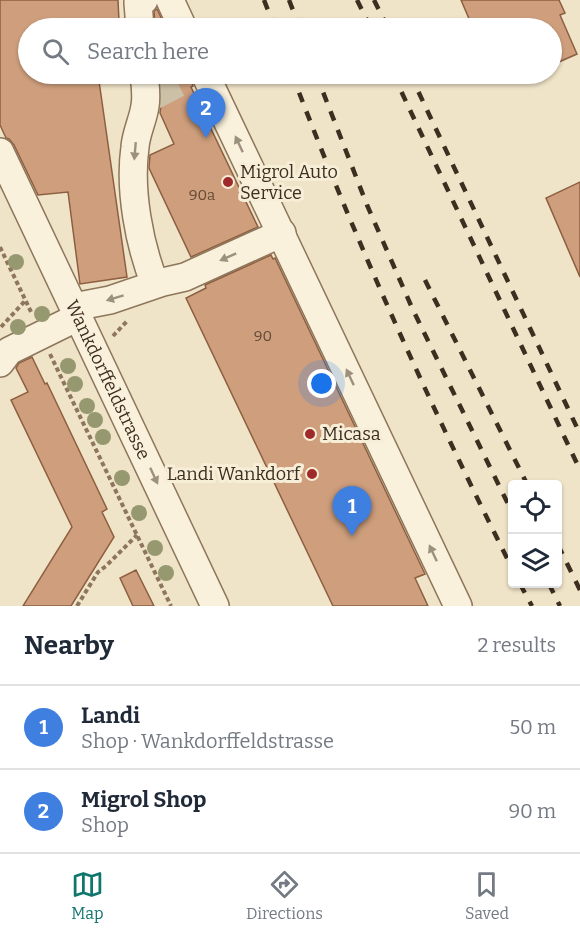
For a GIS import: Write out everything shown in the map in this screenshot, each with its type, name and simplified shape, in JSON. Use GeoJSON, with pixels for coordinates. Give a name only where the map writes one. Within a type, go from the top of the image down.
{"type":"FeatureCollection","features":[{"type":"Feature","properties":{"kind":"street"},"geometry":{"type":"LineString","coordinates":[[140,18],[138,3],[144,0]]}},
{"type":"Feature","properties":{"kind":"street"},"geometry":{"type":"LineString","coordinates":[[170,0],[178,18]]}},
{"type":"Feature","properties":{"kind":"street"},"geometry":{"type":"LineString","coordinates":[[205,84],[282,233],[458,606]]}},
{"type":"Feature","properties":{"kind":"street"},"geometry":{"type":"LineString","coordinates":[[148,92],[136,138],[134,175],[138,225],[155,284]]}},
{"type":"Feature","properties":{"kind":"street","name":"Wankdorffeldstrasse"},"geometry":{"type":"LineString","coordinates":[[0,152],[215,606]]}},
{"type":"Feature","properties":{"kind":"street"},"geometry":{"type":"LineString","coordinates":[[0,363],[9,351],[42,335],[77,313],[84,305],[110,300],[155,284],[185,277],[282,233]]}},
{"type":"Feature","properties":{"kind":"path"},"geometry":{"type":"LineString","coordinates":[[0,247],[171,606]]}},
{"type":"Feature","properties":{"kind":"path"},"geometry":{"type":"LineString","coordinates":[[0,328],[25,302]]}},
{"type":"Feature","properties":{"kind":"path"},"geometry":{"type":"LineString","coordinates":[[111,338],[126,321],[133,317]]}},
{"type":"Feature","properties":{"kind":"path"},"geometry":{"type":"LineString","coordinates":[[77,606],[98,572],[137,536]]}},
{"type":"Feature","properties":{"kind":"building"},"geometry":{"type":"Polygon","coordinates":[[[0,0],[118,0],[119,18],[18,18],[18,84],[99,84],[127,277],[80,284],[68,192],[38,195],[14,145],[6,138],[0,125],[0,0]]]}},
{"type":"Feature","properties":{"kind":"building"},"geometry":{"type":"Polygon","coordinates":[[[461,0],[559,0],[565,13],[560,15],[561,18],[469,18],[461,0]]]}},
{"type":"Feature","properties":{"kind":"building"},"geometry":{"type":"Polygon","coordinates":[[[157,9],[161,18],[154,18],[154,11],[157,9]]]}},
{"type":"Feature","properties":{"kind":"building"},"geometry":{"type":"Polygon","coordinates":[[[562,20],[577,54],[562,61],[562,20]]]}},
{"type":"Feature","properties":{"kind":"building"},"geometry":{"type":"Polygon","coordinates":[[[161,84],[192,84],[191,87],[258,227],[191,257],[149,168],[150,155],[174,144],[160,113],[161,84]]]}},
{"type":"Feature","properties":{"kind":"building"},"geometry":{"type":"Polygon","coordinates":[[[580,182],[580,277],[546,198],[580,182]]]}},
{"type":"Feature","properties":{"kind":"building"},"geometry":{"type":"Polygon","coordinates":[[[271,255],[273,259],[275,258],[425,574],[415,578],[428,606],[333,606],[186,298],[206,288],[205,285],[271,255]]]}},
{"type":"Feature","properties":{"kind":"building"},"geometry":{"type":"Polygon","coordinates":[[[32,357],[45,384],[47,383],[107,509],[102,512],[114,537],[71,606],[23,606],[72,527],[11,400],[28,392],[16,368],[19,363],[32,357]]]}},
{"type":"Feature","properties":{"kind":"building"},"geometry":{"type":"Polygon","coordinates":[[[136,570],[154,606],[133,606],[120,578],[136,570]]]}},
{"type":"Feature","properties":{"kind":"tunnel"},"geometry":{"type":"LineString","coordinates":[[154,96],[177,84]]}},
{"type":"Feature","properties":{"kind":"railway"},"geometry":{"type":"LineString","coordinates":[[264,0],[271,18]]}},
{"type":"Feature","properties":{"kind":"railway"},"geometry":{"type":"LineString","coordinates":[[289,0],[296,18]]}},
{"type":"Feature","properties":{"kind":"railway"},"geometry":{"type":"LineString","coordinates":[[357,0],[366,18]]}},
{"type":"Feature","properties":{"kind":"railway"},"geometry":{"type":"LineString","coordinates":[[374,0],[383,18]]}},
{"type":"Feature","properties":{"kind":"railway"},"geometry":{"type":"LineString","coordinates":[[296,84],[368,262],[452,447],[508,560]]}},
{"type":"Feature","properties":{"kind":"railway"},"geometry":{"type":"LineString","coordinates":[[320,84],[367,205],[413,310],[508,504]]}},
{"type":"Feature","properties":{"kind":"railway"},"geometry":{"type":"LineString","coordinates":[[398,84],[580,470]]}},
{"type":"Feature","properties":{"kind":"railway"},"geometry":{"type":"LineString","coordinates":[[415,84],[580,434]]}},
{"type":"Feature","properties":{"kind":"railway"},"geometry":{"type":"LineString","coordinates":[[425,280],[525,480]]}},
{"type":"Feature","properties":{"kind":"railway"},"geometry":{"type":"LineString","coordinates":[[562,553],[580,590]]}},
{"type":"Feature","properties":{"kind":"railway"},"geometry":{"type":"LineString","coordinates":[[522,588],[532,606]]}},
{"type":"Feature","properties":{"kind":"railway"},"geometry":{"type":"LineString","coordinates":[[551,588],[560,606]]}},
{"type":"Feature","properties":{"kind":"place","name":"Migrol Shop"},"geometry":{"type":"Point","coordinates":[206,138]}},
{"type":"Feature","properties":{"kind":"place","name":"Migrol Auto Service"},"geometry":{"type":"Point","coordinates":[228,182]}},
{"type":"Feature","properties":{"kind":"place","name":"Micasa"},"geometry":{"type":"Point","coordinates":[310,434]}},
{"type":"Feature","properties":{"kind":"place","name":"Landi Wankdorf"},"geometry":{"type":"Point","coordinates":[312,474]}},
{"type":"Feature","properties":{"kind":"place","name":"Landi"},"geometry":{"type":"Point","coordinates":[352,536]}}]}
